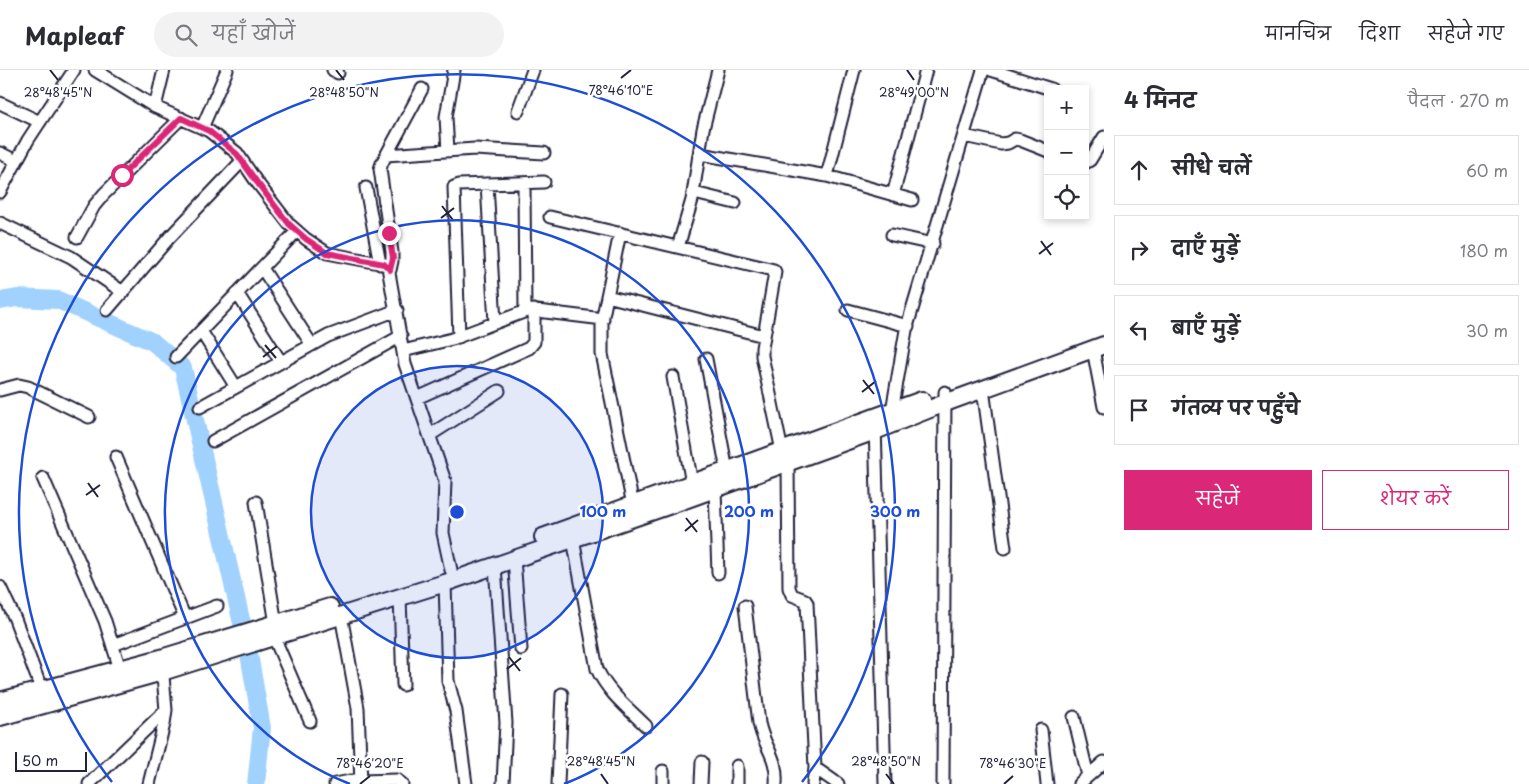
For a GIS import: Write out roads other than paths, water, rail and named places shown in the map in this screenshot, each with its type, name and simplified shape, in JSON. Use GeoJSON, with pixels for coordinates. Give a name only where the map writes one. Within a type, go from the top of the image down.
{"type":"FeatureCollection","features":[{"type":"Feature","properties":{"kind":"main road"},"geometry":{"type":"LineString","coordinates":[[0,701],[45,698],[162,665],[448,577],[495,566],[715,489],[785,457],[875,424],[1104,334]]}},
{"type":"Feature","properties":{"kind":"main road"},"geometry":{"type":"LineString","coordinates":[[875,424],[892,411],[983,389],[1098,347]]}},
{"type":"Feature","properties":{"kind":"main road"},"geometry":{"type":"LineString","coordinates":[[268,632],[342,615],[400,597],[633,505],[727,471],[785,457]]}},
{"type":"Feature","properties":{"kind":"main road"},"geometry":{"type":"LineString","coordinates":[[0,717],[120,669],[162,665]]}},
{"type":"Feature","properties":{"kind":"street"},"geometry":{"type":"LineString","coordinates":[[0,192],[16,161],[74,70]]}},
{"type":"Feature","properties":{"kind":"street"},"geometry":{"type":"LineString","coordinates":[[95,70],[109,74],[155,107],[209,131],[237,154],[289,224],[327,253],[385,267],[392,262],[392,252],[380,169],[422,89]]}},
{"type":"Feature","properties":{"kind":"street"},"geometry":{"type":"LineString","coordinates":[[155,107],[164,70]]}},
{"type":"Feature","properties":{"kind":"street"},"geometry":{"type":"LineString","coordinates":[[202,128],[227,70]]}},
{"type":"Feature","properties":{"kind":"street"},"geometry":{"type":"LineString","coordinates":[[448,151],[446,117],[454,70]]}},
{"type":"Feature","properties":{"kind":"street"},"geometry":{"type":"LineString","coordinates":[[518,111],[533,70]]}},
{"type":"Feature","properties":{"kind":"street"},"geometry":{"type":"LineString","coordinates":[[678,247],[694,193],[703,129],[718,70]]}},
{"type":"Feature","properties":{"kind":"street"},"geometry":{"type":"LineString","coordinates":[[827,176],[854,70]]}},
{"type":"Feature","properties":{"kind":"street"},"geometry":{"type":"LineString","coordinates":[[893,195],[926,70]]}},
{"type":"Feature","properties":{"kind":"street"},"geometry":{"type":"LineString","coordinates":[[892,411],[908,326],[983,70]]}},
{"type":"Feature","properties":{"kind":"street"},"geometry":{"type":"LineString","coordinates":[[991,70],[1044,87]]}},
{"type":"Feature","properties":{"kind":"street"},"geometry":{"type":"LineString","coordinates":[[0,103],[40,122]]}},
{"type":"Feature","properties":{"kind":"street"},"geometry":{"type":"LineString","coordinates":[[77,237],[94,206],[104,194],[181,118]]}},
{"type":"Feature","properties":{"kind":"street"},"geometry":{"type":"LineString","coordinates":[[964,136],[1002,144],[1015,139],[1044,149]]}},
{"type":"Feature","properties":{"kind":"street"},"geometry":{"type":"LineString","coordinates":[[1089,161],[1104,137]]}},
{"type":"Feature","properties":{"kind":"street"},"geometry":{"type":"LineString","coordinates":[[386,155],[483,149],[544,153]]}},
{"type":"Feature","properties":{"kind":"street"},"geometry":{"type":"LineString","coordinates":[[0,153],[16,161]]}},
{"type":"Feature","properties":{"kind":"street"},"geometry":{"type":"LineString","coordinates":[[700,154],[827,176],[912,200]]}},
{"type":"Feature","properties":{"kind":"street"},"geometry":{"type":"LineString","coordinates":[[107,310],[169,238],[242,161]]}},
{"type":"Feature","properties":{"kind":"street"},"geometry":{"type":"LineString","coordinates":[[417,398],[529,348],[534,342],[530,310],[524,182]]}},
{"type":"Feature","properties":{"kind":"street"},"geometry":{"type":"LineString","coordinates":[[459,337],[453,190],[456,186],[544,182]]}},
{"type":"Feature","properties":{"kind":"street"},"geometry":{"type":"LineString","coordinates":[[487,184],[495,323]]}},
{"type":"Feature","properties":{"kind":"street"},"geometry":{"type":"LineString","coordinates":[[366,188],[397,310],[405,364],[445,481],[444,533],[448,577],[448,681],[456,710],[466,784]]}},
{"type":"Feature","properties":{"kind":"street"},"geometry":{"type":"LineString","coordinates":[[694,193],[735,203]]}},
{"type":"Feature","properties":{"kind":"street"},"geometry":{"type":"LineString","coordinates":[[550,217],[774,270],[775,272],[762,356],[785,457],[789,588],[792,595],[806,600],[807,603],[814,784]]}},
{"type":"Feature","properties":{"kind":"street"},"geometry":{"type":"LineString","coordinates":[[0,223],[71,257],[123,292]]}},
{"type":"Feature","properties":{"kind":"street"},"geometry":{"type":"LineString","coordinates":[[176,357],[297,231]]}},
{"type":"Feature","properties":{"kind":"street"},"geometry":{"type":"LineString","coordinates":[[620,233],[603,319],[602,354],[633,505]]}},
{"type":"Feature","properties":{"kind":"street"},"geometry":{"type":"LineString","coordinates":[[892,235],[932,244]]}},
{"type":"Feature","properties":{"kind":"street"},"geometry":{"type":"LineString","coordinates":[[262,268],[312,345]]}},
{"type":"Feature","properties":{"kind":"street"},"geometry":{"type":"LineString","coordinates":[[237,293],[281,362]]}},
{"type":"Feature","properties":{"kind":"street"},"geometry":{"type":"LineString","coordinates":[[607,296],[764,336]]}},
{"type":"Feature","properties":{"kind":"street"},"geometry":{"type":"LineString","coordinates":[[200,407],[328,336],[397,310]]}},
{"type":"Feature","properties":{"kind":"street"},"geometry":{"type":"LineString","coordinates":[[403,351],[459,337],[530,310],[603,319]]}},
{"type":"Feature","properties":{"kind":"street"},"geometry":{"type":"LineString","coordinates":[[848,310],[908,326]]}},
{"type":"Feature","properties":{"kind":"street"},"geometry":{"type":"LineString","coordinates":[[201,331],[236,387]]}},
{"type":"Feature","properties":{"kind":"street"},"geometry":{"type":"LineString","coordinates":[[213,442],[401,336]]}},
{"type":"Feature","properties":{"kind":"street"},"geometry":{"type":"LineString","coordinates":[[1098,347],[1104,407]]}},
{"type":"Feature","properties":{"kind":"street"},"geometry":{"type":"LineString","coordinates":[[706,359],[727,471]]}},
{"type":"Feature","properties":{"kind":"street"},"geometry":{"type":"LineString","coordinates":[[673,378],[692,484]]}},
{"type":"Feature","properties":{"kind":"street"},"geometry":{"type":"LineString","coordinates":[[0,390],[19,385],[28,387],[89,417]]}},
{"type":"Feature","properties":{"kind":"street"},"geometry":{"type":"LineString","coordinates":[[983,389],[1005,548]]}},
{"type":"Feature","properties":{"kind":"street"},"geometry":{"type":"LineString","coordinates":[[430,435],[499,391]]}},
{"type":"Feature","properties":{"kind":"street"},"geometry":{"type":"LineString","coordinates":[[943,784],[945,397]]}},
{"type":"Feature","properties":{"kind":"street"},"geometry":{"type":"LineString","coordinates":[[875,424],[885,784]]}},
{"type":"Feature","properties":{"kind":"street"},"geometry":{"type":"LineString","coordinates":[[116,457],[185,618]]}},
{"type":"Feature","properties":{"kind":"street"},"geometry":{"type":"LineString","coordinates":[[43,478],[104,621],[120,669]]}},
{"type":"Feature","properties":{"kind":"street"},"geometry":{"type":"LineString","coordinates":[[715,489],[718,573]]}},
{"type":"Feature","properties":{"kind":"street"},"geometry":{"type":"LineString","coordinates":[[256,502],[268,632],[310,721]]}},
{"type":"Feature","properties":{"kind":"street"},"geometry":{"type":"LineString","coordinates":[[573,539],[597,669],[610,691],[646,726]]}},
{"type":"Feature","properties":{"kind":"street"},"geometry":{"type":"LineString","coordinates":[[514,559],[520,649]]}},
{"type":"Feature","properties":{"kind":"street"},"geometry":{"type":"LineString","coordinates":[[495,566],[506,723],[503,784]]}},
{"type":"Feature","properties":{"kind":"street"},"geometry":{"type":"LineString","coordinates":[[0,587],[15,618],[45,698]]}},
{"type":"Feature","properties":{"kind":"street"},"geometry":{"type":"LineString","coordinates":[[400,597],[403,685]]}},
{"type":"Feature","properties":{"kind":"street"},"geometry":{"type":"LineString","coordinates":[[113,645],[217,606]]}},
{"type":"Feature","properties":{"kind":"street"},"geometry":{"type":"LineString","coordinates":[[746,606],[759,723],[776,767],[776,784]]}},
{"type":"Feature","properties":{"kind":"street"},"geometry":{"type":"LineString","coordinates":[[342,615],[358,708],[361,781]]}},
{"type":"Feature","properties":{"kind":"street"},"geometry":{"type":"LineString","coordinates":[[149,784],[166,710],[162,665]]}},
{"type":"Feature","properties":{"kind":"street"},"geometry":{"type":"LineString","coordinates":[[558,784],[562,694]]}},
{"type":"Feature","properties":{"kind":"street"},"geometry":{"type":"LineString","coordinates":[[88,784],[166,710]]}},
{"type":"Feature","properties":{"kind":"street"},"geometry":{"type":"LineString","coordinates":[[1074,717],[1088,776]]}},
{"type":"Feature","properties":{"kind":"street"},"geometry":{"type":"LineString","coordinates":[[1041,730],[1048,784]]}},
{"type":"Feature","properties":{"kind":"street"},"geometry":{"type":"LineString","coordinates":[[701,784],[702,762]]}},
{"type":"Feature","properties":{"kind":"street"},"geometry":{"type":"LineString","coordinates":[[1079,784],[1104,762]]}},
{"type":"Feature","properties":{"kind":"street"},"geometry":{"type":"LineString","coordinates":[[737,766],[737,784]]}},
{"type":"Feature","properties":{"kind":"street"},"geometry":{"type":"LineString","coordinates":[[814,768],[838,784]]}},
{"type":"Feature","properties":{"kind":"street"},"geometry":{"type":"LineString","coordinates":[[662,784],[663,771]]}},
{"type":"Feature","properties":{"kind":"street"},"geometry":{"type":"LineString","coordinates":[[335,784],[397,780],[402,784]]}},
{"type":"Feature","properties":{"kind":"waterway"},"geometry":{"type":"LineString","coordinates":[[0,301],[17,298],[58,300],[153,342],[183,368],[249,654],[262,728],[256,784]]}}]}
